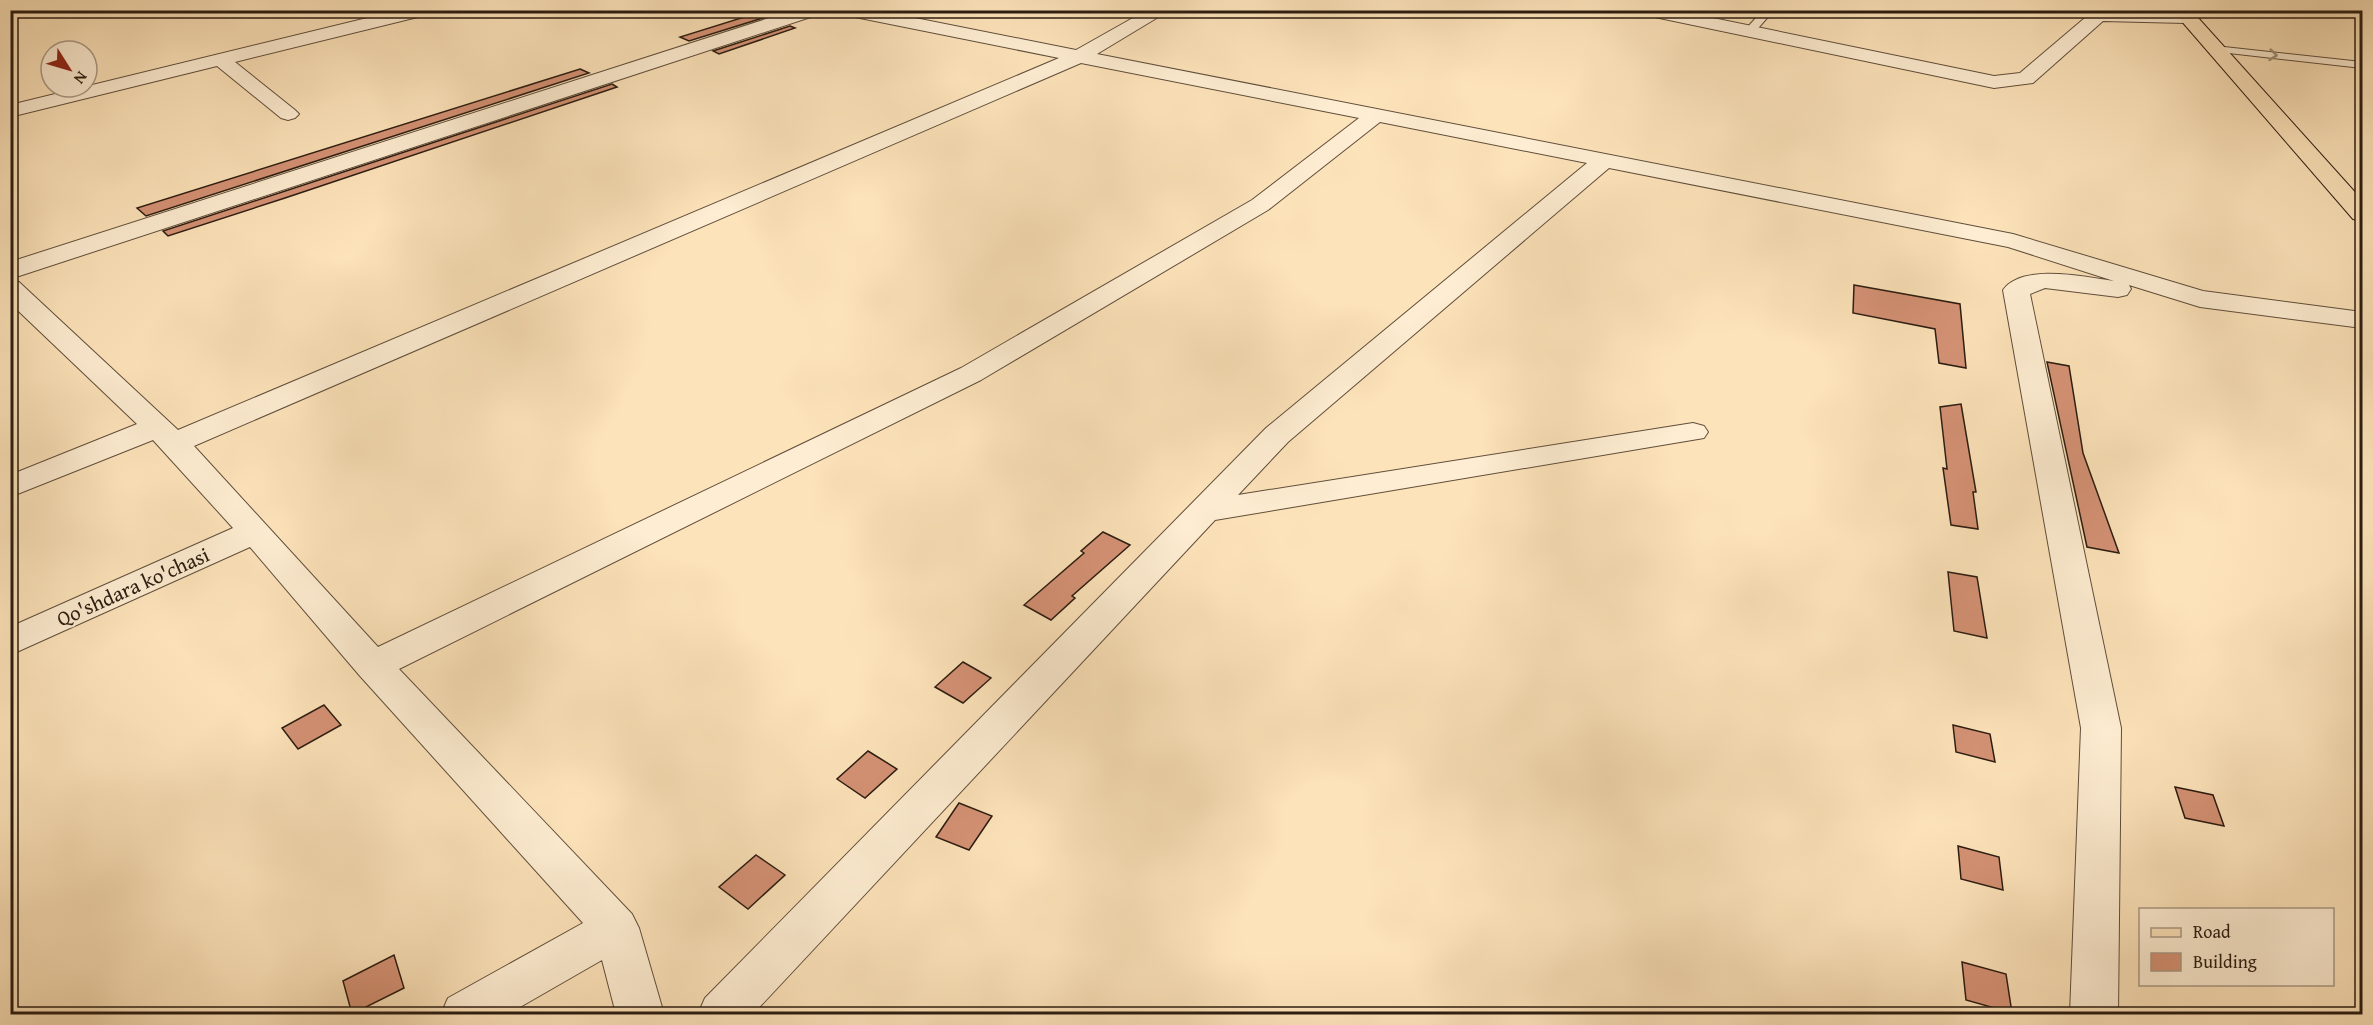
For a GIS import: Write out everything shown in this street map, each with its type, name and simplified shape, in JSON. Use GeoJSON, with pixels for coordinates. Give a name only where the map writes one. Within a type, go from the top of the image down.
{"type":"FeatureCollection","features":[{"type":"Feature","properties":{"kind":"main road"},"geometry":{"type":"LineString","coordinates":[[2183,14],[2362,214]]}},
{"type":"Feature","properties":{"kind":"street"},"geometry":{"type":"LineString","coordinates":[[10,111],[424,10]]}},
{"type":"Feature","properties":{"kind":"street"},"geometry":{"type":"LineString","coordinates":[[10,271],[814,10]]}},
{"type":"Feature","properties":{"kind":"street"},"geometry":{"type":"LineString","coordinates":[[845,10],[2013,241],[2200,299]]}},
{"type":"Feature","properties":{"kind":"street"},"geometry":{"type":"LineString","coordinates":[[10,487],[166,435],[1078,57],[1161,10]]}},
{"type":"Feature","properties":{"kind":"street"},"geometry":{"type":"LineString","coordinates":[[1645,10],[1994,82],[2026,79],[2098,15],[2183,14]]}},
{"type":"Feature","properties":{"kind":"street"},"geometry":{"type":"LineString","coordinates":[[221,60],[288,114]]}},
{"type":"Feature","properties":{"kind":"street"},"geometry":{"type":"LineString","coordinates":[[373,666],[971,374],[1260,205],[1375,116]]}},
{"type":"Feature","properties":{"kind":"street"},"geometry":{"type":"LineString","coordinates":[[722,1014],[1277,435],[1605,160]]}},
{"type":"Feature","properties":{"kind":"street"},"geometry":{"type":"LineString","coordinates":[[2094,1014],[2101,728],[2016,290],[2042,280],[2362,320]]}},
{"type":"Feature","properties":{"kind":"street"},"geometry":{"type":"LineString","coordinates":[[10,288],[166,435],[255,531],[373,666],[616,928],[640,1014]]}},
{"type":"Feature","properties":{"kind":"street"},"geometry":{"type":"LineString","coordinates":[[1205,511],[1693,432]]}},
{"type":"Feature","properties":{"kind":"street","name":"Qo'shdara ko'chasi"},"geometry":{"type":"LineString","coordinates":[[10,642],[255,531]]}},
{"type":"Feature","properties":{"kind":"street"},"geometry":{"type":"LineString","coordinates":[[465,1014],[616,928]]}},
{"type":"Feature","properties":{"kind":"lane"},"geometry":{"type":"LineString","coordinates":[[1749,32],[1769,10]]}},
{"type":"Feature","properties":{"kind":"lane"},"geometry":{"type":"LineString","coordinates":[[2215,49],[2362,65]]}},
{"type":"Feature","properties":{"kind":"building"},"geometry":{"type":"Polygon","coordinates":[[[757,13],[766,17],[689,41],[680,37],[757,13]]]}},
{"type":"Feature","properties":{"kind":"building"},"geometry":{"type":"Polygon","coordinates":[[[790,26],[795,28],[719,54],[713,51],[790,26]]]}},
{"type":"Feature","properties":{"kind":"building"},"geometry":{"type":"Polygon","coordinates":[[[580,69],[589,73],[146,216],[137,208],[580,69]]]}},
{"type":"Feature","properties":{"kind":"building"},"geometry":{"type":"Polygon","coordinates":[[[612,84],[617,87],[285,198],[168,236],[163,231],[612,84]]]}},
{"type":"Feature","properties":{"kind":"building"},"geometry":{"type":"Polygon","coordinates":[[[1854,285],[1960,304],[1966,368],[1939,363],[1935,329],[1853,313],[1854,285]]]}},
{"type":"Feature","properties":{"kind":"building"},"geometry":{"type":"Polygon","coordinates":[[[2047,362],[2069,366],[2083,453],[2119,553],[2087,547],[2047,362]]]}},
{"type":"Feature","properties":{"kind":"building"},"geometry":{"type":"Polygon","coordinates":[[[1961,404],[1976,492],[1973,492],[1978,529],[1951,525],[1943,468],[1947,469],[1940,407],[1961,404]]]}},
{"type":"Feature","properties":{"kind":"building"},"geometry":{"type":"Polygon","coordinates":[[[1103,532],[1130,545],[1072,596],[1075,598],[1051,620],[1024,605],[1084,553],[1081,551],[1103,532]]]}},
{"type":"Feature","properties":{"kind":"building"},"geometry":{"type":"Polygon","coordinates":[[[1948,572],[1977,577],[1987,638],[1954,631],[1948,572]]]}},
{"type":"Feature","properties":{"kind":"building"},"geometry":{"type":"Polygon","coordinates":[[[963,662],[991,678],[963,703],[935,687],[963,662]]]}},
{"type":"Feature","properties":{"kind":"building"},"geometry":{"type":"Polygon","coordinates":[[[324,705],[341,725],[298,749],[282,728],[324,705]]]}},
{"type":"Feature","properties":{"kind":"building"},"geometry":{"type":"Polygon","coordinates":[[[1953,725],[1990,734],[1995,762],[1956,752],[1953,725]]]}},
{"type":"Feature","properties":{"kind":"building"},"geometry":{"type":"Polygon","coordinates":[[[868,751],[897,769],[865,798],[837,779],[868,751]]]}},
{"type":"Feature","properties":{"kind":"building"},"geometry":{"type":"Polygon","coordinates":[[[2175,787],[2213,795],[2224,826],[2185,818],[2175,787]]]}},
{"type":"Feature","properties":{"kind":"building"},"geometry":{"type":"Polygon","coordinates":[[[959,803],[992,816],[969,850],[936,837],[959,803]]]}},
{"type":"Feature","properties":{"kind":"building"},"geometry":{"type":"Polygon","coordinates":[[[1958,846],[1999,857],[2003,890],[1961,879],[1958,846]]]}},
{"type":"Feature","properties":{"kind":"building"},"geometry":{"type":"Polygon","coordinates":[[[756,855],[785,875],[748,909],[719,887],[756,855]]]}},
{"type":"Feature","properties":{"kind":"building"},"geometry":{"type":"Polygon","coordinates":[[[394,955],[404,988],[352,1014],[343,981],[394,955]]]}},
{"type":"Feature","properties":{"kind":"building"},"geometry":{"type":"Polygon","coordinates":[[[1962,962],[2006,974],[2012,1013],[1966,1000],[1962,962]]]}}]}
